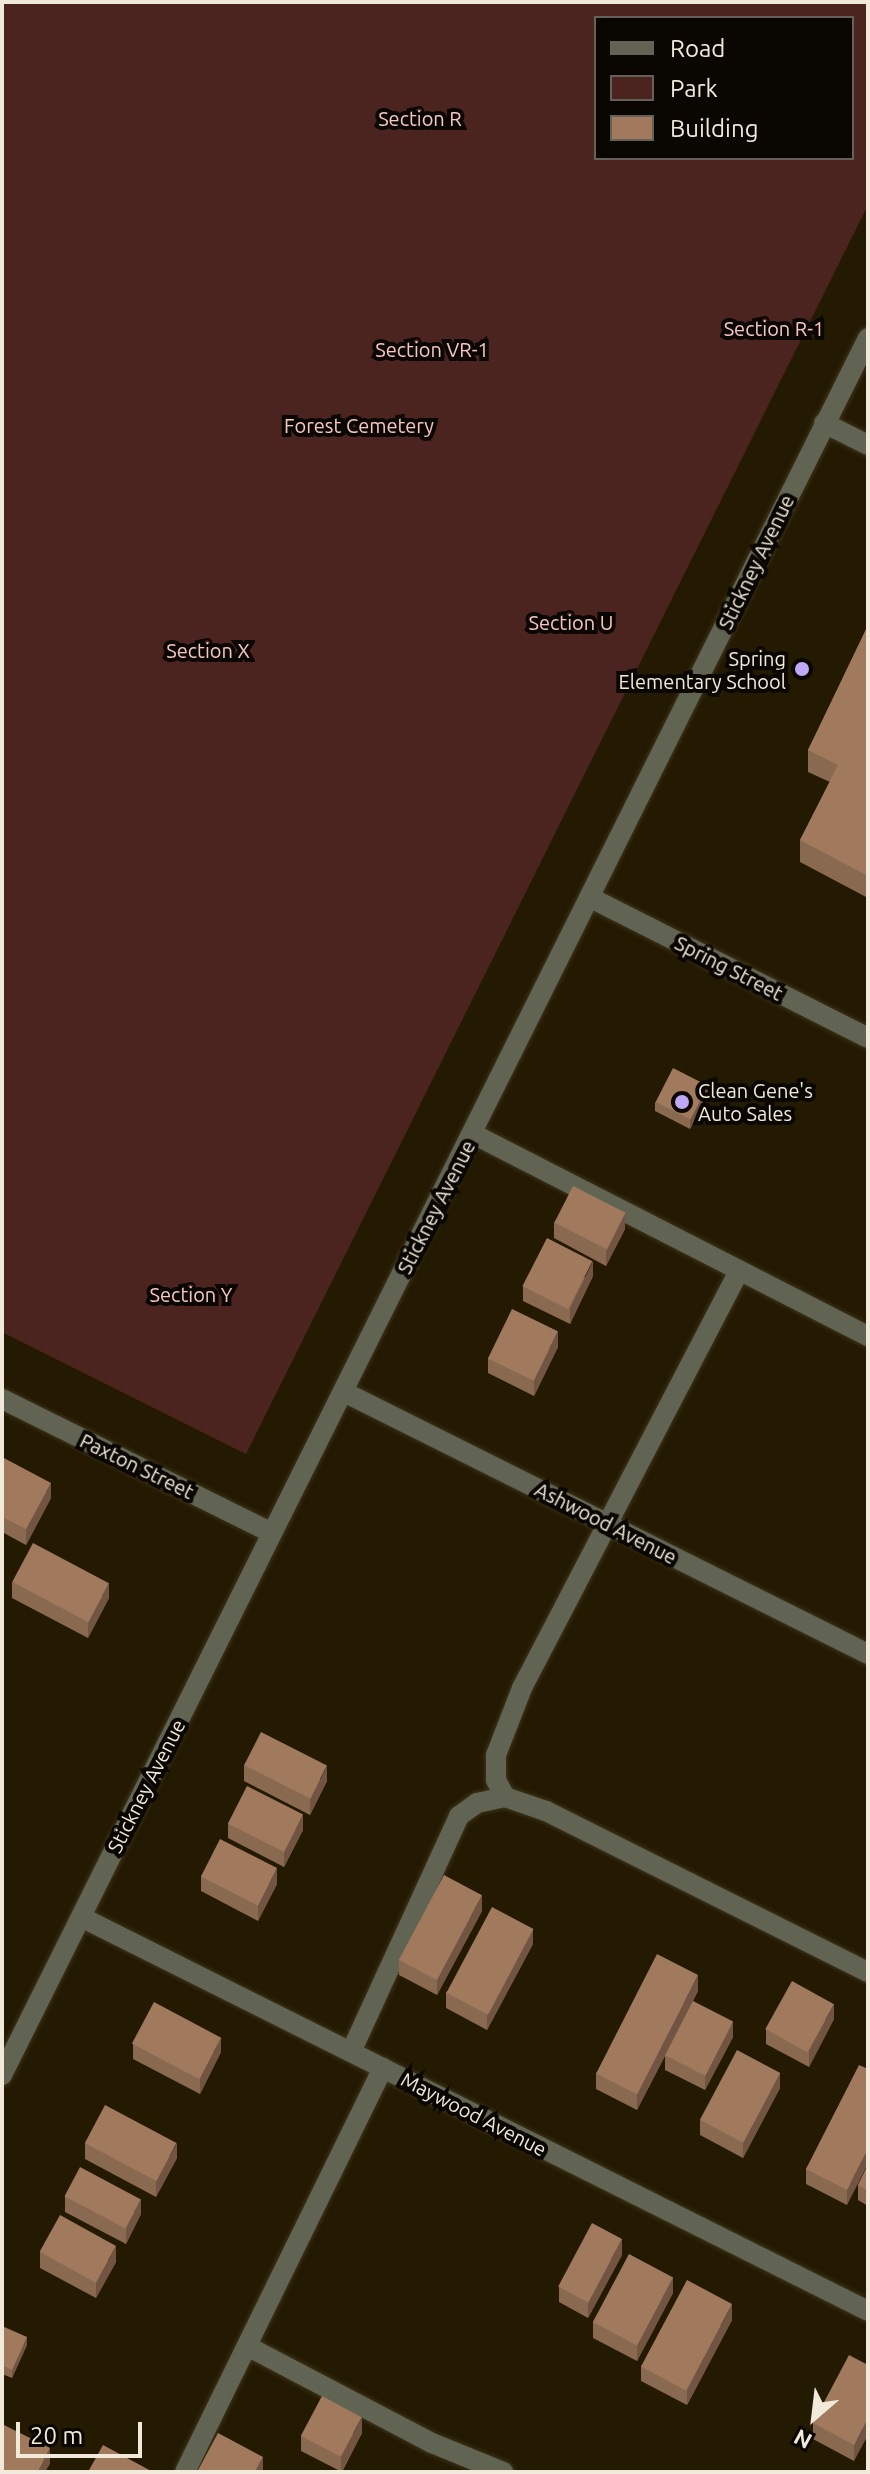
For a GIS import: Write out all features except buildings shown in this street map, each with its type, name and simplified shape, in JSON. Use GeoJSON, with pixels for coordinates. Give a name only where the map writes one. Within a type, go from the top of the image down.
{"type":"FeatureCollection","features":[{"type":"Feature","properties":{"kind":"street","name":"Stickney Avenue"},"geometry":{"type":"LineString","coordinates":[[2,2075],[868,338]]}},
{"type":"Feature","properties":{"kind":"street"},"geometry":{"type":"LineString","coordinates":[[824,423],[868,445]]}},
{"type":"Feature","properties":{"kind":"street","name":"Spring Street"},"geometry":{"type":"LineString","coordinates":[[591,898],[868,1038]]}},
{"type":"Feature","properties":{"kind":"street"},"geometry":{"type":"LineString","coordinates":[[473,1134],[868,1336]]}},
{"type":"Feature","properties":{"kind":"street"},"geometry":{"type":"LineString","coordinates":[[505,1797],[496,1780],[496,1755],[522,1688],[739,1272]]}},
{"type":"Feature","properties":{"kind":"street","name":"Ashwood Avenue"},"geometry":{"type":"LineString","coordinates":[[344,1392],[868,1654]]}},
{"type":"Feature","properties":{"kind":"street","name":"Paxton Street"},"geometry":{"type":"LineString","coordinates":[[2,1399],[272,1533]]}},
{"type":"Feature","properties":{"kind":"street"},"geometry":{"type":"LineString","coordinates":[[351,2052],[459,1816],[477,1803],[505,1797],[546,1811],[868,1972]]}},
{"type":"Feature","properties":{"kind":"street","name":"Maywood Avenue"},"geometry":{"type":"LineString","coordinates":[[81,1917],[868,2311]]}},
{"type":"Feature","properties":{"kind":"street"},"geometry":{"type":"LineString","coordinates":[[185,2472],[383,2068]]}},
{"type":"Feature","properties":{"kind":"street"},"geometry":{"type":"LineString","coordinates":[[247,2346],[432,2443],[503,2472]]}},
{"type":"Feature","properties":{"kind":"green space","name":"Forest Cemetery"},"geometry":{"type":"Polygon","coordinates":[[[2,2],[868,2],[868,205],[246,1454],[2,1332],[2,2]]]}},
{"type":"Feature","properties":{"kind":"place","name":"Spring Elementary School"},"geometry":{"type":"Point","coordinates":[802,669]}},
{"type":"Feature","properties":{"kind":"place","name":"Clean Gene's Auto Sales"},"geometry":{"type":"Point","coordinates":[682,1102]}},
{"type":"Feature","properties":{"kind":"park label","name":"Section R"},"geometry":{"type":"Point","coordinates":[420,118]}},
{"type":"Feature","properties":{"kind":"park label","name":"Section R-1"},"geometry":{"type":"Point","coordinates":[774,328]}},
{"type":"Feature","properties":{"kind":"park label","name":"Section VR-1"},"geometry":{"type":"Point","coordinates":[432,349]}},
{"type":"Feature","properties":{"kind":"park label","name":"Section U"},"geometry":{"type":"Point","coordinates":[571,622]}},
{"type":"Feature","properties":{"kind":"park label","name":"Section X"},"geometry":{"type":"Point","coordinates":[208,650]}},
{"type":"Feature","properties":{"kind":"park label","name":"Section Y"},"geometry":{"type":"Point","coordinates":[191,1294]}}]}
